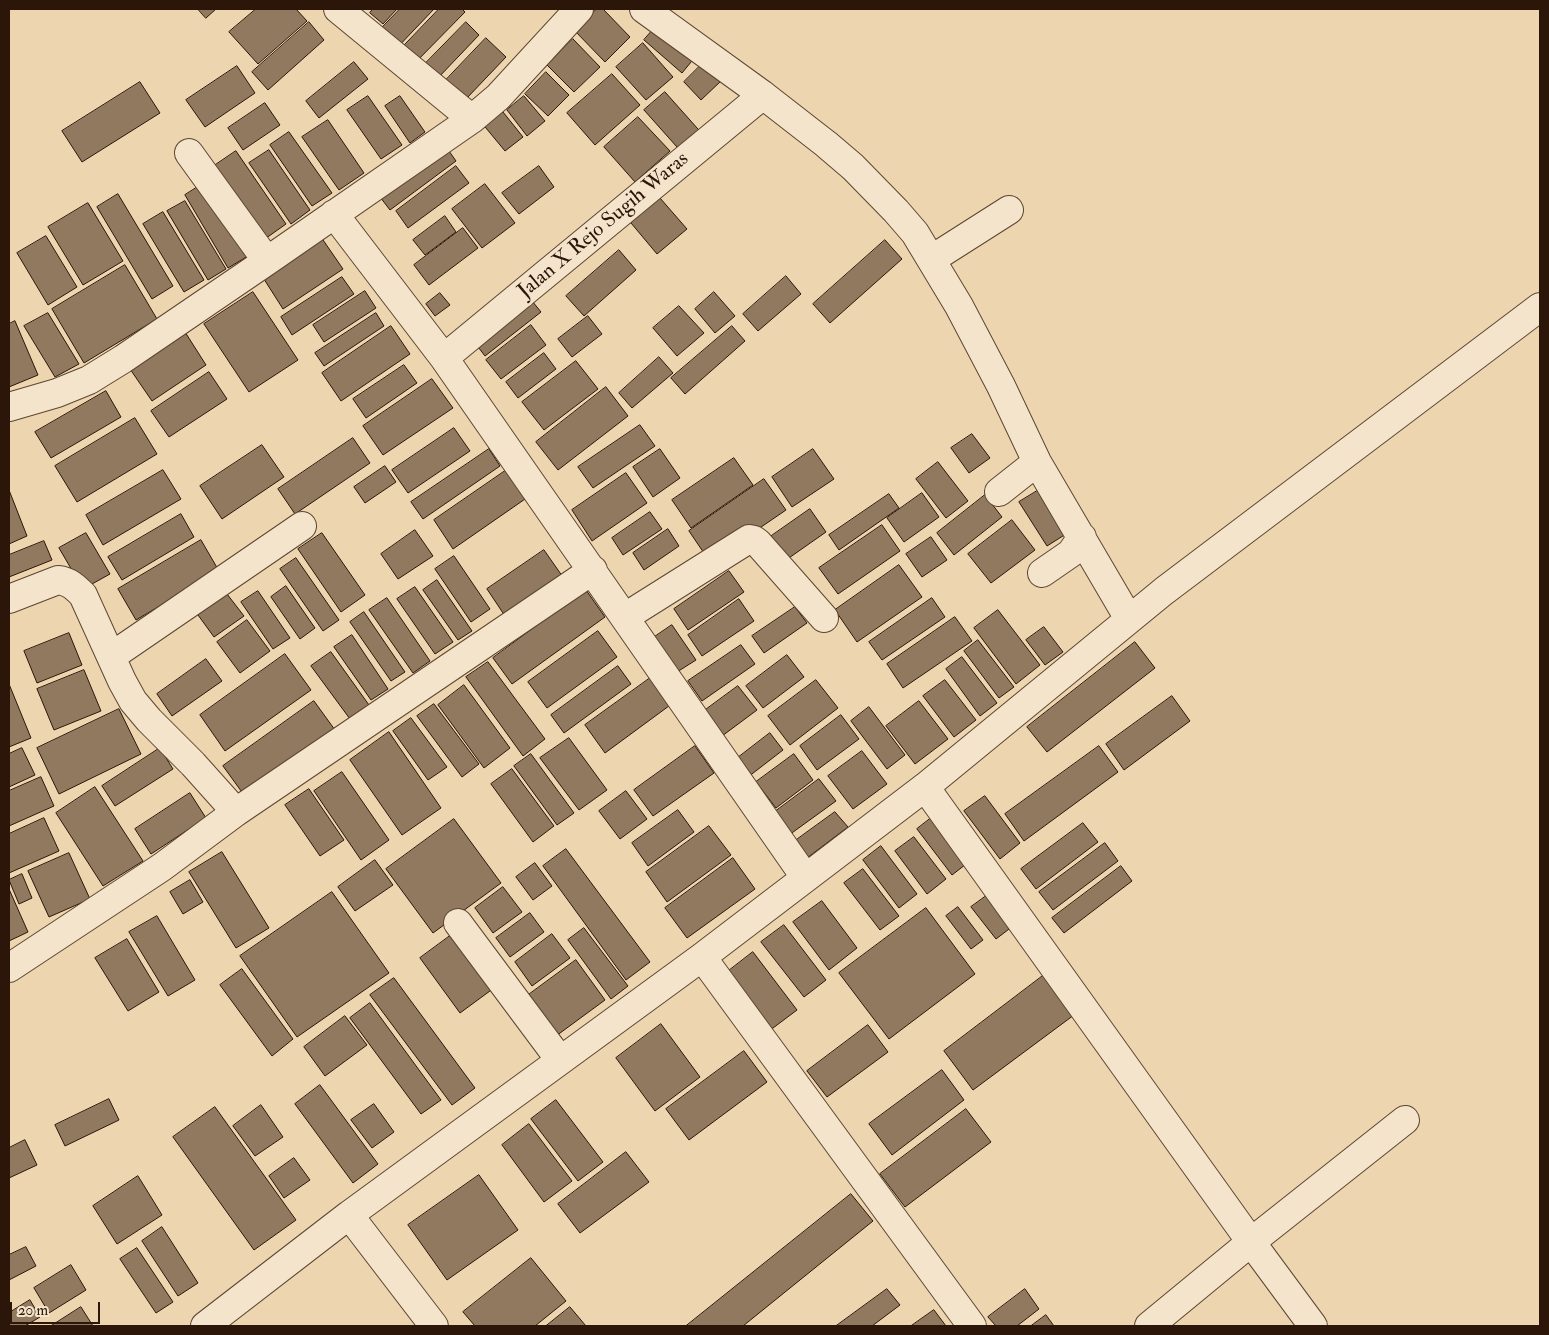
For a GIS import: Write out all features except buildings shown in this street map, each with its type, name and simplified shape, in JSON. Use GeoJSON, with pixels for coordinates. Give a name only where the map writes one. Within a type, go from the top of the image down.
{"type":"FeatureCollection","features":[{"type":"Feature","properties":{"kind":"street"},"geometry":{"type":"LineString","coordinates":[[338,9],[472,118]]}},
{"type":"Feature","properties":{"kind":"street"},"geometry":{"type":"LineString","coordinates":[[9,407],[57,393],[89,380],[123,359],[472,118],[498,97],[579,9]]}},
{"type":"Feature","properties":{"kind":"street"},"geometry":{"type":"LineString","coordinates":[[644,9],[763,95],[853,167],[915,233],[951,248]]}},
{"type":"Feature","properties":{"kind":"street","name":"Jalan X Rejo Sugih Waras"},"geometry":{"type":"LineString","coordinates":[[444,358],[763,95]]}},
{"type":"Feature","properties":{"kind":"street"},"geometry":{"type":"LineString","coordinates":[[189,152],[267,261]]}},
{"type":"Feature","properties":{"kind":"street"},"geometry":{"type":"LineString","coordinates":[[951,248],[1009,210]]}},
{"type":"Feature","properties":{"kind":"street"},"geometry":{"type":"LineString","coordinates":[[334,214],[444,358],[805,877]]}},
{"type":"Feature","properties":{"kind":"street"},"geometry":{"type":"LineString","coordinates":[[951,248],[960,306],[1037,462],[1132,617]]}},
{"type":"Feature","properties":{"kind":"street"},"geometry":{"type":"LineString","coordinates":[[204,1326],[349,1214],[702,957],[924,786],[1164,591],[1540,307]]}},
{"type":"Feature","properties":{"kind":"street"},"geometry":{"type":"LineString","coordinates":[[1000,492],[1037,462]]}},
{"type":"Feature","properties":{"kind":"street"},"geometry":{"type":"LineString","coordinates":[[112,656],[302,526]]}},
{"type":"Feature","properties":{"kind":"street"},"geometry":{"type":"LineString","coordinates":[[1042,573],[1071,552],[1082,537]]}},
{"type":"Feature","properties":{"kind":"street"},"geometry":{"type":"LineString","coordinates":[[625,617],[750,539],[758,543],[824,618]]}},
{"type":"Feature","properties":{"kind":"street"},"geometry":{"type":"LineString","coordinates":[[9,968],[162,867],[236,812],[593,570]]}},
{"type":"Feature","properties":{"kind":"street"},"geometry":{"type":"LineString","coordinates":[[9,599],[58,580],[65,581],[77,589],[83,596],[133,701],[236,812]]}},
{"type":"Feature","properties":{"kind":"street"},"geometry":{"type":"LineString","coordinates":[[924,786],[1312,1326]]}},
{"type":"Feature","properties":{"kind":"street"},"geometry":{"type":"LineString","coordinates":[[458,923],[560,1060]]}},
{"type":"Feature","properties":{"kind":"street"},"geometry":{"type":"LineString","coordinates":[[702,957],[972,1326]]}},
{"type":"Feature","properties":{"kind":"street"},"geometry":{"type":"LineString","coordinates":[[1149,1326],[1250,1242],[1405,1120]]}},
{"type":"Feature","properties":{"kind":"street"},"geometry":{"type":"LineString","coordinates":[[349,1214],[434,1326]]}}]}
